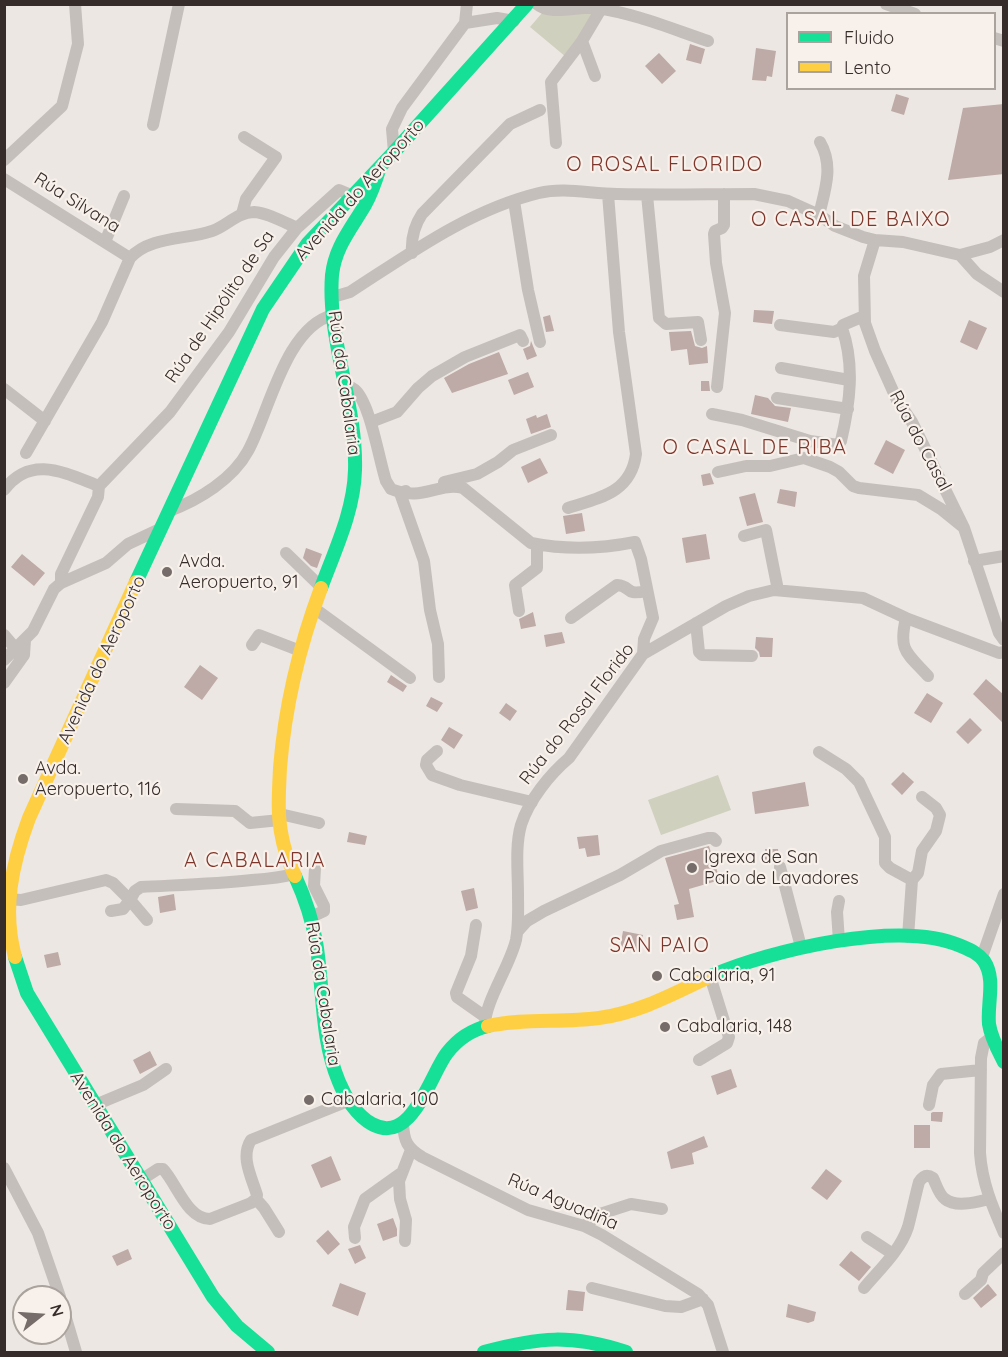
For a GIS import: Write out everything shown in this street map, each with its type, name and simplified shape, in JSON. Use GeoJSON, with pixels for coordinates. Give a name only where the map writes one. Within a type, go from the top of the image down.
{"type":"FeatureCollection","features":[{"type":"Feature","properties":{"kind":"street"},"geometry":{"type":"LineString","coordinates":[[4,160],[62,106],[78,44],[75,4]]}},
{"type":"Feature","properties":{"kind":"street"},"geometry":{"type":"LineString","coordinates":[[153,125],[179,4]]}},
{"type":"Feature","properties":{"kind":"street"},"geometry":{"type":"LineString","coordinates":[[394,152],[392,129],[402,108],[465,23],[467,4]]}},
{"type":"Feature","properties":{"kind":"street","name":"Avenida do Aeroporto"},"geometry":{"type":"LineString","coordinates":[[268,1353],[237,1326],[225,1312],[27,993],[8,933],[8,899],[12,866],[29,818],[263,309],[308,243],[394,152],[527,4]]}},
{"type":"Feature","properties":{"kind":"street"},"geometry":{"type":"LineString","coordinates":[[537,4],[546,10],[603,7],[708,40]]}},
{"type":"Feature","properties":{"kind":"street"},"geometry":{"type":"LineString","coordinates":[[886,4],[909,12]]}},
{"type":"Feature","properties":{"kind":"street"},"geometry":{"type":"LineString","coordinates":[[556,143],[551,82],[582,41],[603,7]]}},
{"type":"Feature","properties":{"kind":"street"},"geometry":{"type":"LineString","coordinates":[[465,23],[497,18],[514,21]]}},
{"type":"Feature","properties":{"kind":"street"},"geometry":{"type":"LineString","coordinates":[[582,41],[595,76]]}},
{"type":"Feature","properties":{"kind":"street"},"geometry":{"type":"LineString","coordinates":[[412,253],[411,243],[415,224],[422,214],[510,124],[540,110]]}},
{"type":"Feature","properties":{"kind":"street"},"geometry":{"type":"LineString","coordinates":[[242,214],[246,199],[276,157],[244,137]]}},
{"type":"Feature","properties":{"kind":"street"},"geometry":{"type":"LineString","coordinates":[[819,215],[828,173],[825,151],[820,142]]}},
{"type":"Feature","properties":{"kind":"street","name":"Rúa da Cabalaria"},"geometry":{"type":"LineString","coordinates":[[380,167],[375,186],[338,248],[334,263],[333,315],[354,444],[354,491],[346,520],[298,650],[285,718],[279,790],[282,839],[311,917],[320,970],[328,1055],[336,1079],[348,1101],[361,1116],[375,1126],[387,1127],[403,1124]]}},
{"type":"Feature","properties":{"kind":"street","name":"Rúa Silvana"},"geometry":{"type":"LineString","coordinates":[[4,179],[130,258]]}},
{"type":"Feature","properties":{"kind":"street","name":"Rúa de Hipólito de Sa"},"geometry":{"type":"LineString","coordinates":[[62,583],[61,574],[98,497],[99,486],[170,412],[229,332],[274,256],[297,228],[339,190],[351,195]]}},
{"type":"Feature","properties":{"kind":"street"},"geometry":{"type":"LineString","coordinates":[[333,297],[350,292],[457,225],[498,206],[539,193],[558,190],[608,194],[771,196],[819,215],[835,226],[863,237],[903,242],[960,255],[990,247],[1004,240]]}},
{"type":"Feature","properties":{"kind":"street"},"geometry":{"type":"LineString","coordinates":[[568,508],[609,495],[617,490],[632,469],[636,454],[620,332],[608,194]]}},
{"type":"Feature","properties":{"kind":"street"},"geometry":{"type":"LineString","coordinates":[[717,387],[725,313],[716,263],[714,234],[724,225],[724,194]]}},
{"type":"Feature","properties":{"kind":"street"},"geometry":{"type":"LineString","coordinates":[[647,195],[659,318],[666,324],[698,322],[701,340]]}},
{"type":"Feature","properties":{"kind":"street"},"geometry":{"type":"LineString","coordinates":[[105,242],[124,196]]}},
{"type":"Feature","properties":{"kind":"street"},"geometry":{"type":"LineString","coordinates":[[514,201],[528,290],[540,342]]}},
{"type":"Feature","properties":{"kind":"street"},"geometry":{"type":"LineString","coordinates":[[26,453],[102,322],[130,258],[138,250],[179,237],[213,231],[242,214],[254,212],[297,228]]}},
{"type":"Feature","properties":{"kind":"street","name":"Rúa do Casal"},"geometry":{"type":"LineString","coordinates":[[875,240],[864,276],[864,316],[875,351],[897,400],[912,422],[964,528],[999,633],[1004,640]]}},
{"type":"Feature","properties":{"kind":"street"},"geometry":{"type":"LineString","coordinates":[[960,255],[977,274],[1004,292]]}},
{"type":"Feature","properties":{"kind":"street"},"geometry":{"type":"LineString","coordinates":[[170,511],[195,500],[235,468],[252,444],[284,363],[308,329],[333,315]]}},
{"type":"Feature","properties":{"kind":"street"},"geometry":{"type":"LineString","coordinates":[[780,325],[834,332],[843,325],[864,316]]}},
{"type":"Feature","properties":{"kind":"street"},"geometry":{"type":"LineString","coordinates":[[712,414],[838,445],[841,441],[848,409],[850,356],[842,328]]}},
{"type":"Feature","properties":{"kind":"street"},"geometry":{"type":"LineString","coordinates":[[371,422],[397,412],[425,382],[465,357],[520,335],[523,341]]}},
{"type":"Feature","properties":{"kind":"street"},"geometry":{"type":"LineString","coordinates":[[781,368],[849,380]]}},
{"type":"Feature","properties":{"kind":"street"},"geometry":{"type":"LineString","coordinates":[[346,385],[354,388],[371,422],[386,481],[391,489],[413,495],[455,486],[463,488],[531,543],[599,549],[635,542],[641,559],[653,618],[645,639],[643,654]]}},
{"type":"Feature","properties":{"kind":"street"},"geometry":{"type":"LineString","coordinates":[[4,389],[45,421]]}},
{"type":"Feature","properties":{"kind":"street"},"geometry":{"type":"LineString","coordinates":[[777,398],[848,409]]}},
{"type":"Feature","properties":{"kind":"street"},"geometry":{"type":"LineString","coordinates":[[400,493],[477,474],[513,450],[550,435]]}},
{"type":"Feature","properties":{"kind":"street"},"geometry":{"type":"LineString","coordinates":[[718,472],[746,466],[770,466],[798,459],[810,459],[839,472],[853,486],[918,495],[941,509],[964,528]]}},
{"type":"Feature","properties":{"kind":"street"},"geometry":{"type":"LineString","coordinates":[[4,490],[23,473],[40,468],[68,474],[99,486]]}},
{"type":"Feature","properties":{"kind":"street"},"geometry":{"type":"LineString","coordinates":[[400,493],[424,561],[430,610],[438,644],[439,677]]}},
{"type":"Feature","properties":{"kind":"street"},"geometry":{"type":"LineString","coordinates":[[4,660],[33,631],[54,589],[100,566],[128,544],[162,528]]}},
{"type":"Feature","properties":{"kind":"street"},"geometry":{"type":"LineString","coordinates":[[744,536],[766,530],[778,591]]}},
{"type":"Feature","properties":{"kind":"street"},"geometry":{"type":"LineString","coordinates":[[519,611],[515,585],[537,568],[537,544]]}},
{"type":"Feature","properties":{"kind":"street"},"geometry":{"type":"LineString","coordinates":[[286,553],[321,586]]}},
{"type":"Feature","properties":{"kind":"street"},"geometry":{"type":"LineString","coordinates":[[974,561],[1004,556]]}},
{"type":"Feature","properties":{"kind":"street"},"geometry":{"type":"LineString","coordinates":[[570,618],[617,585],[635,593],[646,591]]}},
{"type":"Feature","properties":{"kind":"street","name":"Rúa do Rosal Florido"},"geometry":{"type":"LineString","coordinates":[[485,1021],[507,967],[517,932],[518,848],[521,825],[532,802],[557,768],[569,758],[643,654],[726,606],[748,596],[778,591],[863,598],[906,618],[999,653],[1004,652]]}},
{"type":"Feature","properties":{"kind":"street"},"geometry":{"type":"LineString","coordinates":[[314,608],[410,678]]}},
{"type":"Feature","properties":{"kind":"street"},"geometry":{"type":"LineString","coordinates":[[906,618],[902,633],[904,651],[928,676]]}},
{"type":"Feature","properties":{"kind":"street"},"geometry":{"type":"LineString","coordinates":[[696,623],[699,652],[702,655],[752,656]]}},
{"type":"Feature","properties":{"kind":"street"},"geometry":{"type":"LineString","coordinates":[[4,635],[16,649]]}},
{"type":"Feature","properties":{"kind":"street"},"geometry":{"type":"LineString","coordinates":[[252,645],[259,635],[298,650]]}},
{"type":"Feature","properties":{"kind":"street"},"geometry":{"type":"LineString","coordinates":[[4,683],[24,655],[25,640]]}},
{"type":"Feature","properties":{"kind":"street"},"geometry":{"type":"LineString","coordinates":[[437,751],[427,760],[426,765],[432,775],[460,785],[532,802]]}},
{"type":"Feature","properties":{"kind":"street"},"geometry":{"type":"LineString","coordinates":[[819,752],[846,769],[859,782],[885,837],[885,863],[912,880]]}},
{"type":"Feature","properties":{"kind":"street"},"geometry":{"type":"LineString","coordinates":[[908,937],[912,880],[918,873],[922,850],[936,831],[940,815],[936,808],[922,797]]}},
{"type":"Feature","properties":{"kind":"street"},"geometry":{"type":"LineString","coordinates":[[176,809],[235,811],[250,823],[280,817],[319,823]]}},
{"type":"Feature","properties":{"kind":"street"},"geometry":{"type":"LineString","coordinates":[[517,932],[527,921],[544,911],[620,875],[661,851],[708,838],[716,841]]}},
{"type":"Feature","properties":{"kind":"street"},"geometry":{"type":"LineString","coordinates":[[780,867],[801,947]]}},
{"type":"Feature","properties":{"kind":"street"},"geometry":{"type":"LineString","coordinates":[[311,917],[324,910],[314,886],[315,868]]}},
{"type":"Feature","properties":{"kind":"street"},"geometry":{"type":"LineString","coordinates":[[111,911],[123,909],[141,887],[180,887],[239,882],[294,874]]}},
{"type":"Feature","properties":{"kind":"street"},"geometry":{"type":"LineString","coordinates":[[8,899],[21,900],[106,880],[113,883],[147,920]]}},
{"type":"Feature","properties":{"kind":"street"},"geometry":{"type":"LineString","coordinates":[[982,957],[1004,894]]}},
{"type":"Feature","properties":{"kind":"street"},"geometry":{"type":"LineString","coordinates":[[839,901],[837,912],[839,941]]}},
{"type":"Feature","properties":{"kind":"street"},"geometry":{"type":"LineString","coordinates":[[476,925],[471,956],[456,993],[457,997],[485,1021],[507,1023],[597,1018],[621,1014],[652,1003],[711,976],[773,954],[801,947],[839,941],[908,937],[948,942],[964,947],[982,957],[997,991],[989,1022],[992,1037],[1004,1062]]}},
{"type":"Feature","properties":{"kind":"street"},"geometry":{"type":"LineString","coordinates":[[699,1060],[727,1043],[729,1037],[711,976]]}},
{"type":"Feature","properties":{"kind":"street"},"geometry":{"type":"LineString","coordinates":[[405,1241],[405,1216],[400,1199],[400,1174],[411,1150],[404,1142],[403,1124],[417,1108],[449,1050],[485,1021]]}},
{"type":"Feature","properties":{"kind":"street"},"geometry":{"type":"LineString","coordinates":[[992,1037],[984,1043],[981,1070],[980,1153],[981,1168],[989,1199],[1004,1233]]}},
{"type":"Feature","properties":{"kind":"street"},"geometry":{"type":"LineString","coordinates":[[95,1105],[143,1085],[166,1069]]}},
{"type":"Feature","properties":{"kind":"street"},"geometry":{"type":"LineString","coordinates":[[929,1105],[933,1085],[941,1074],[981,1070]]}},
{"type":"Feature","properties":{"kind":"street"},"geometry":{"type":"LineString","coordinates":[[279,1232],[256,1199],[257,1195],[246,1159],[247,1145],[250,1140],[348,1101]]}},
{"type":"Feature","properties":{"kind":"street","name":"Rúa Aguadiña"},"geometry":{"type":"LineString","coordinates":[[411,1150],[528,1210],[584,1226],[602,1235],[703,1299]]}},
{"type":"Feature","properties":{"kind":"street"},"geometry":{"type":"LineString","coordinates":[[4,1168],[38,1233],[56,1285]]}},
{"type":"Feature","properties":{"kind":"street"},"geometry":{"type":"LineString","coordinates":[[141,1179],[158,1169],[164,1169],[196,1216],[204,1219],[210,1219],[256,1199]]}},
{"type":"Feature","properties":{"kind":"street"},"geometry":{"type":"LineString","coordinates":[[355,1238],[354,1227],[365,1199],[400,1174]]}},
{"type":"Feature","properties":{"kind":"street"},"geometry":{"type":"LineString","coordinates":[[864,1288],[893,1254],[907,1228],[919,1182],[924,1176],[933,1178],[942,1196],[950,1202],[970,1203],[989,1199]]}},
{"type":"Feature","properties":{"kind":"street"},"geometry":{"type":"LineString","coordinates":[[584,1226],[600,1214],[631,1204],[662,1209]]}},
{"type":"Feature","properties":{"kind":"street"},"geometry":{"type":"LineString","coordinates":[[867,1237],[893,1254]]}},
{"type":"Feature","properties":{"kind":"street"},"geometry":{"type":"LineString","coordinates":[[965,1294],[981,1280],[983,1273],[1004,1253]]}},
{"type":"Feature","properties":{"kind":"street"},"geometry":{"type":"LineString","coordinates":[[592,1288],[665,1306],[681,1307],[703,1299],[708,1305],[723,1353]]}},
{"type":"Feature","properties":{"kind":"street"},"geometry":{"type":"LineString","coordinates":[[484,1353],[533,1340],[565,1338],[598,1342],[626,1353]]}},
{"type":"Feature","properties":{"kind":"green space"},"geometry":{"type":"Polygon","coordinates":[[[542,13],[593,13],[566,57],[530,27],[542,13]]]}},
{"type":"Feature","properties":{"kind":"green space"},"geometry":{"type":"Polygon","coordinates":[[[718,775],[731,810],[661,835],[648,800],[718,775]]]}},
{"type":"Feature","properties":{"kind":"building"},"geometry":{"type":"Polygon","coordinates":[[[690,44],[705,49],[701,64],[686,60],[690,44]]]}},
{"type":"Feature","properties":{"kind":"building"},"geometry":{"type":"Polygon","coordinates":[[[756,48],[776,51],[772,77],[767,76],[766,81],[752,80],[756,48]]]}},
{"type":"Feature","properties":{"kind":"building"},"geometry":{"type":"Polygon","coordinates":[[[659,53],[676,71],[662,84],[645,66],[659,53]]]}},
{"type":"Feature","properties":{"kind":"building"},"geometry":{"type":"Polygon","coordinates":[[[896,94],[909,98],[904,115],[891,111],[896,94]]]}},
{"type":"Feature","properties":{"kind":"building"},"geometry":{"type":"Polygon","coordinates":[[[1004,104],[1004,174],[948,180],[963,108],[1004,104]]]}},
{"type":"Feature","properties":{"kind":"building"},"geometry":{"type":"Polygon","coordinates":[[[754,310],[774,311],[772,324],[753,322],[754,310]]]}},
{"type":"Feature","properties":{"kind":"building"},"geometry":{"type":"Polygon","coordinates":[[[550,315],[554,331],[546,332],[543,317],[550,315]]]}},
{"type":"Feature","properties":{"kind":"building"},"geometry":{"type":"Polygon","coordinates":[[[969,320],[987,328],[977,350],[960,342],[969,320]]]}},
{"type":"Feature","properties":{"kind":"building"},"geometry":{"type":"Polygon","coordinates":[[[691,331],[695,346],[702,348],[707,346],[708,363],[689,365],[687,349],[671,351],[669,332],[691,331]]]}},
{"type":"Feature","properties":{"kind":"building"},"geometry":{"type":"Polygon","coordinates":[[[531,341],[537,356],[527,360],[523,349],[530,346],[531,341]]]}},
{"type":"Feature","properties":{"kind":"building"},"geometry":{"type":"Polygon","coordinates":[[[499,352],[508,374],[452,393],[444,378],[469,364],[499,352]]]}},
{"type":"Feature","properties":{"kind":"building"},"geometry":{"type":"Polygon","coordinates":[[[528,372],[534,387],[514,395],[508,380],[528,372]]]}},
{"type":"Feature","properties":{"kind":"building"},"geometry":{"type":"Polygon","coordinates":[[[701,381],[709,381],[710,391],[701,391],[701,381]]]}},
{"type":"Feature","properties":{"kind":"building"},"geometry":{"type":"Polygon","coordinates":[[[755,395],[768,398],[775,406],[791,408],[788,422],[751,414],[755,395]]]}},
{"type":"Feature","properties":{"kind":"building"},"geometry":{"type":"Polygon","coordinates":[[[547,414],[551,427],[531,434],[526,419],[547,414]]]}},
{"type":"Feature","properties":{"kind":"building"},"geometry":{"type":"Polygon","coordinates":[[[886,440],[905,450],[893,474],[874,464],[886,440]]]}},
{"type":"Feature","properties":{"kind":"building"},"geometry":{"type":"Polygon","coordinates":[[[540,458],[548,473],[528,483],[521,467],[540,458]]]}},
{"type":"Feature","properties":{"kind":"building"},"geometry":{"type":"Polygon","coordinates":[[[710,473],[714,484],[703,486],[701,475],[710,473]]]}},
{"type":"Feature","properties":{"kind":"building"},"geometry":{"type":"Polygon","coordinates":[[[780,489],[797,492],[795,507],[777,503],[780,489]]]}},
{"type":"Feature","properties":{"kind":"building"},"geometry":{"type":"Polygon","coordinates":[[[755,493],[763,522],[747,526],[739,497],[755,493]]]}},
{"type":"Feature","properties":{"kind":"building"},"geometry":{"type":"Polygon","coordinates":[[[582,513],[585,531],[566,534],[563,516],[582,513]]]}},
{"type":"Feature","properties":{"kind":"building"},"geometry":{"type":"Polygon","coordinates":[[[706,534],[710,559],[686,563],[682,538],[706,534]]]}},
{"type":"Feature","properties":{"kind":"building"},"geometry":{"type":"Polygon","coordinates":[[[306,548],[322,554],[317,568],[311,566],[303,558],[306,548]]]}},
{"type":"Feature","properties":{"kind":"building"},"geometry":{"type":"Polygon","coordinates":[[[22,554],[45,573],[34,586],[11,567],[22,554]]]}},
{"type":"Feature","properties":{"kind":"building"},"geometry":{"type":"Polygon","coordinates":[[[533,612],[536,626],[521,629],[519,619],[533,612]]]}},
{"type":"Feature","properties":{"kind":"building"},"geometry":{"type":"Polygon","coordinates":[[[562,632],[565,643],[546,647],[544,635],[562,632]]]}},
{"type":"Feature","properties":{"kind":"building"},"geometry":{"type":"Polygon","coordinates":[[[756,637],[773,638],[772,657],[760,657],[755,648],[756,637]]]}},
{"type":"Feature","properties":{"kind":"building"},"geometry":{"type":"Polygon","coordinates":[[[200,665],[218,678],[202,700],[184,687],[200,665]]]}},
{"type":"Feature","properties":{"kind":"building"},"geometry":{"type":"Polygon","coordinates":[[[391,675],[407,686],[403,692],[387,682],[391,675]]]}},
{"type":"Feature","properties":{"kind":"building"},"geometry":{"type":"Polygon","coordinates":[[[986,679],[1004,695],[1004,724],[973,694],[986,679]]]}},
{"type":"Feature","properties":{"kind":"building"},"geometry":{"type":"Polygon","coordinates":[[[927,693],[943,703],[931,723],[914,713],[927,693]]]}},
{"type":"Feature","properties":{"kind":"building"},"geometry":{"type":"Polygon","coordinates":[[[431,697],[443,703],[437,712],[426,706],[431,697]]]}},
{"type":"Feature","properties":{"kind":"building"},"geometry":{"type":"Polygon","coordinates":[[[506,703],[517,711],[510,721],[499,713],[506,703]]]}},
{"type":"Feature","properties":{"kind":"building"},"geometry":{"type":"Polygon","coordinates":[[[970,718],[982,730],[968,744],[956,732],[970,718]]]}},
{"type":"Feature","properties":{"kind":"building"},"geometry":{"type":"Polygon","coordinates":[[[449,727],[463,735],[454,749],[441,740],[449,727]]]}},
{"type":"Feature","properties":{"kind":"building"},"geometry":{"type":"Polygon","coordinates":[[[903,772],[914,782],[902,795],[891,784],[903,772]]]}},
{"type":"Feature","properties":{"kind":"building"},"geometry":{"type":"Polygon","coordinates":[[[805,782],[809,806],[755,814],[752,792],[805,782]]]}},
{"type":"Feature","properties":{"kind":"building"},"geometry":{"type":"Polygon","coordinates":[[[349,832],[367,836],[365,845],[347,842],[349,832]]]}},
{"type":"Feature","properties":{"kind":"building"},"geometry":{"type":"Polygon","coordinates":[[[598,835],[600,855],[587,857],[585,848],[579,849],[577,837],[598,835]]]}},
{"type":"Feature","properties":{"kind":"building","name":"Igrexa de San Paio de Lavadores"},"geometry":{"type":"Polygon","coordinates":[[[709,846],[720,880],[689,889],[694,917],[677,920],[674,905],[679,904],[665,858],[709,846]]]}},
{"type":"Feature","properties":{"kind":"building"},"geometry":{"type":"Polygon","coordinates":[[[765,849],[778,849],[779,859],[765,861],[765,849]]]}},
{"type":"Feature","properties":{"kind":"building"},"geometry":{"type":"Polygon","coordinates":[[[474,888],[478,908],[466,911],[461,891],[474,888]]]}},
{"type":"Feature","properties":{"kind":"building"},"geometry":{"type":"Polygon","coordinates":[[[174,894],[176,910],[160,913],[158,897],[174,894]]]}},
{"type":"Feature","properties":{"kind":"building"},"geometry":{"type":"Polygon","coordinates":[[[623,931],[643,935],[639,952],[620,948],[623,931]]]}},
{"type":"Feature","properties":{"kind":"building"},"geometry":{"type":"Polygon","coordinates":[[[58,952],[61,965],[47,968],[44,955],[58,952]]]}},
{"type":"Feature","properties":{"kind":"building"},"geometry":{"type":"Polygon","coordinates":[[[150,1051],[157,1065],[140,1074],[133,1060],[150,1051]]]}},
{"type":"Feature","properties":{"kind":"building"},"geometry":{"type":"Polygon","coordinates":[[[731,1069],[737,1087],[717,1095],[711,1076],[731,1069]]]}},
{"type":"Feature","properties":{"kind":"building"},"geometry":{"type":"Polygon","coordinates":[[[933,1112],[943,1112],[942,1122],[931,1121],[933,1112]]]}},
{"type":"Feature","properties":{"kind":"building"},"geometry":{"type":"Polygon","coordinates":[[[914,1125],[930,1125],[930,1148],[914,1148],[914,1125]]]}},
{"type":"Feature","properties":{"kind":"building"},"geometry":{"type":"Polygon","coordinates":[[[704,1136],[708,1147],[692,1153],[694,1164],[671,1169],[667,1152],[704,1136]]]}},
{"type":"Feature","properties":{"kind":"building"},"geometry":{"type":"Polygon","coordinates":[[[331,1156],[341,1180],[321,1188],[311,1165],[331,1156]]]}},
{"type":"Feature","properties":{"kind":"building"},"geometry":{"type":"Polygon","coordinates":[[[826,1169],[842,1181],[827,1200],[811,1188],[826,1169]]]}},
{"type":"Feature","properties":{"kind":"building"},"geometry":{"type":"Polygon","coordinates":[[[393,1218],[397,1236],[383,1241],[377,1224],[393,1218]]]}},
{"type":"Feature","properties":{"kind":"building"},"geometry":{"type":"Polygon","coordinates":[[[328,1230],[340,1244],[328,1255],[316,1241],[328,1230]]]}},
{"type":"Feature","properties":{"kind":"building"},"geometry":{"type":"Polygon","coordinates":[[[360,1245],[366,1258],[355,1264],[348,1249],[360,1245]]]}},
{"type":"Feature","properties":{"kind":"building"},"geometry":{"type":"Polygon","coordinates":[[[128,1249],[132,1259],[117,1266],[112,1256],[128,1249]]]}},
{"type":"Feature","properties":{"kind":"building"},"geometry":{"type":"Polygon","coordinates":[[[851,1251],[871,1267],[859,1281],[839,1265],[851,1251]]]}},
{"type":"Feature","properties":{"kind":"building"},"geometry":{"type":"Polygon","coordinates":[[[340,1283],[366,1293],[358,1316],[332,1306],[340,1283]]]}},
{"type":"Feature","properties":{"kind":"building"},"geometry":{"type":"Polygon","coordinates":[[[988,1284],[997,1295],[981,1308],[973,1298],[988,1284]]]}},
{"type":"Feature","properties":{"kind":"building"},"geometry":{"type":"Polygon","coordinates":[[[568,1290],[585,1292],[583,1311],[566,1310],[568,1290]]]}},
{"type":"Feature","properties":{"kind":"building"},"geometry":{"type":"Polygon","coordinates":[[[788,1304],[816,1312],[814,1321],[808,1323],[786,1317],[788,1304]]]}},
{"type":"Feature","properties":{"kind":"traffic: fast"},"geometry":{"type":"LineString","coordinates":[[136,582],[263,309],[308,243],[394,152],[527,4]]}},
{"type":"Feature","properties":{"kind":"traffic: fast"},"geometry":{"type":"LineString","coordinates":[[321,588],[347,515],[355,470],[352,421],[334,324],[332,275],[336,256],[374,186],[380,167]]}},
{"type":"Feature","properties":{"kind":"traffic: fast"},"geometry":{"type":"LineString","coordinates":[[295,876],[308,908],[314,933],[319,960],[325,1030],[333,1065],[348,1100],[367,1121],[386,1128],[398,1125],[409,1117],[451,1048],[470,1033],[488,1026]]}},
{"type":"Feature","properties":{"kind":"traffic: fast"},"geometry":{"type":"LineString","coordinates":[[711,976],[767,957],[836,941],[871,937],[935,938],[974,952],[988,968],[990,975],[989,1024],[1004,1062]]}},
{"type":"Feature","properties":{"kind":"traffic: fast"},"geometry":{"type":"LineString","coordinates":[[15,957],[27,993],[213,1297],[237,1326],[268,1352]]}},
{"type":"Feature","properties":{"kind":"traffic: fast"},"geometry":{"type":"LineString","coordinates":[[484,1352],[522,1343],[555,1340],[588,1342],[626,1352]]}},
{"type":"Feature","properties":{"kind":"traffic: slow"},"geometry":{"type":"LineString","coordinates":[[15,957],[9,922],[9,904],[14,870],[23,835],[136,582]]}},
{"type":"Feature","properties":{"kind":"traffic: slow"},"geometry":{"type":"LineString","coordinates":[[295,876],[280,829],[280,768],[285,722],[294,676],[321,588]]}},
{"type":"Feature","properties":{"kind":"traffic: slow"},"geometry":{"type":"LineString","coordinates":[[488,1026],[515,1022],[599,1018],[628,1012],[656,1002],[711,976]]}},
{"type":"Feature","properties":{"kind":"place","name":"Avda. Aeropuerto, 91"},"geometry":{"type":"Point","coordinates":[167,572]}},
{"type":"Feature","properties":{"kind":"place","name":"Avda. Aeropuerto, 116"},"geometry":{"type":"Point","coordinates":[23,779]}},
{"type":"Feature","properties":{"kind":"place","name":"Igrexa de San Paio de Lavadores"},"geometry":{"type":"Point","coordinates":[692,868]}},
{"type":"Feature","properties":{"kind":"place","name":"Cabalaria, 91"},"geometry":{"type":"Point","coordinates":[657,976]}},
{"type":"Feature","properties":{"kind":"place","name":"Cabalaria, 148"},"geometry":{"type":"Point","coordinates":[665,1027]}},
{"type":"Feature","properties":{"kind":"place","name":"Cabalaria, 100"},"geometry":{"type":"Point","coordinates":[309,1100]}},
{"type":"Feature","properties":{"kind":"district","name":"O ROSAL FLORIDO"},"geometry":{"type":"Point","coordinates":[665,165]}},
{"type":"Feature","properties":{"kind":"district","name":"O CASAL DE BAIXO"},"geometry":{"type":"Point","coordinates":[851,220]}},
{"type":"Feature","properties":{"kind":"district","name":"O CASAL DE RIBA"},"geometry":{"type":"Point","coordinates":[755,448]}},
{"type":"Feature","properties":{"kind":"district","name":"A CABALARIA"},"geometry":{"type":"Point","coordinates":[255,861]}},
{"type":"Feature","properties":{"kind":"district","name":"SAN PAIO"},"geometry":{"type":"Point","coordinates":[660,946]}}]}
